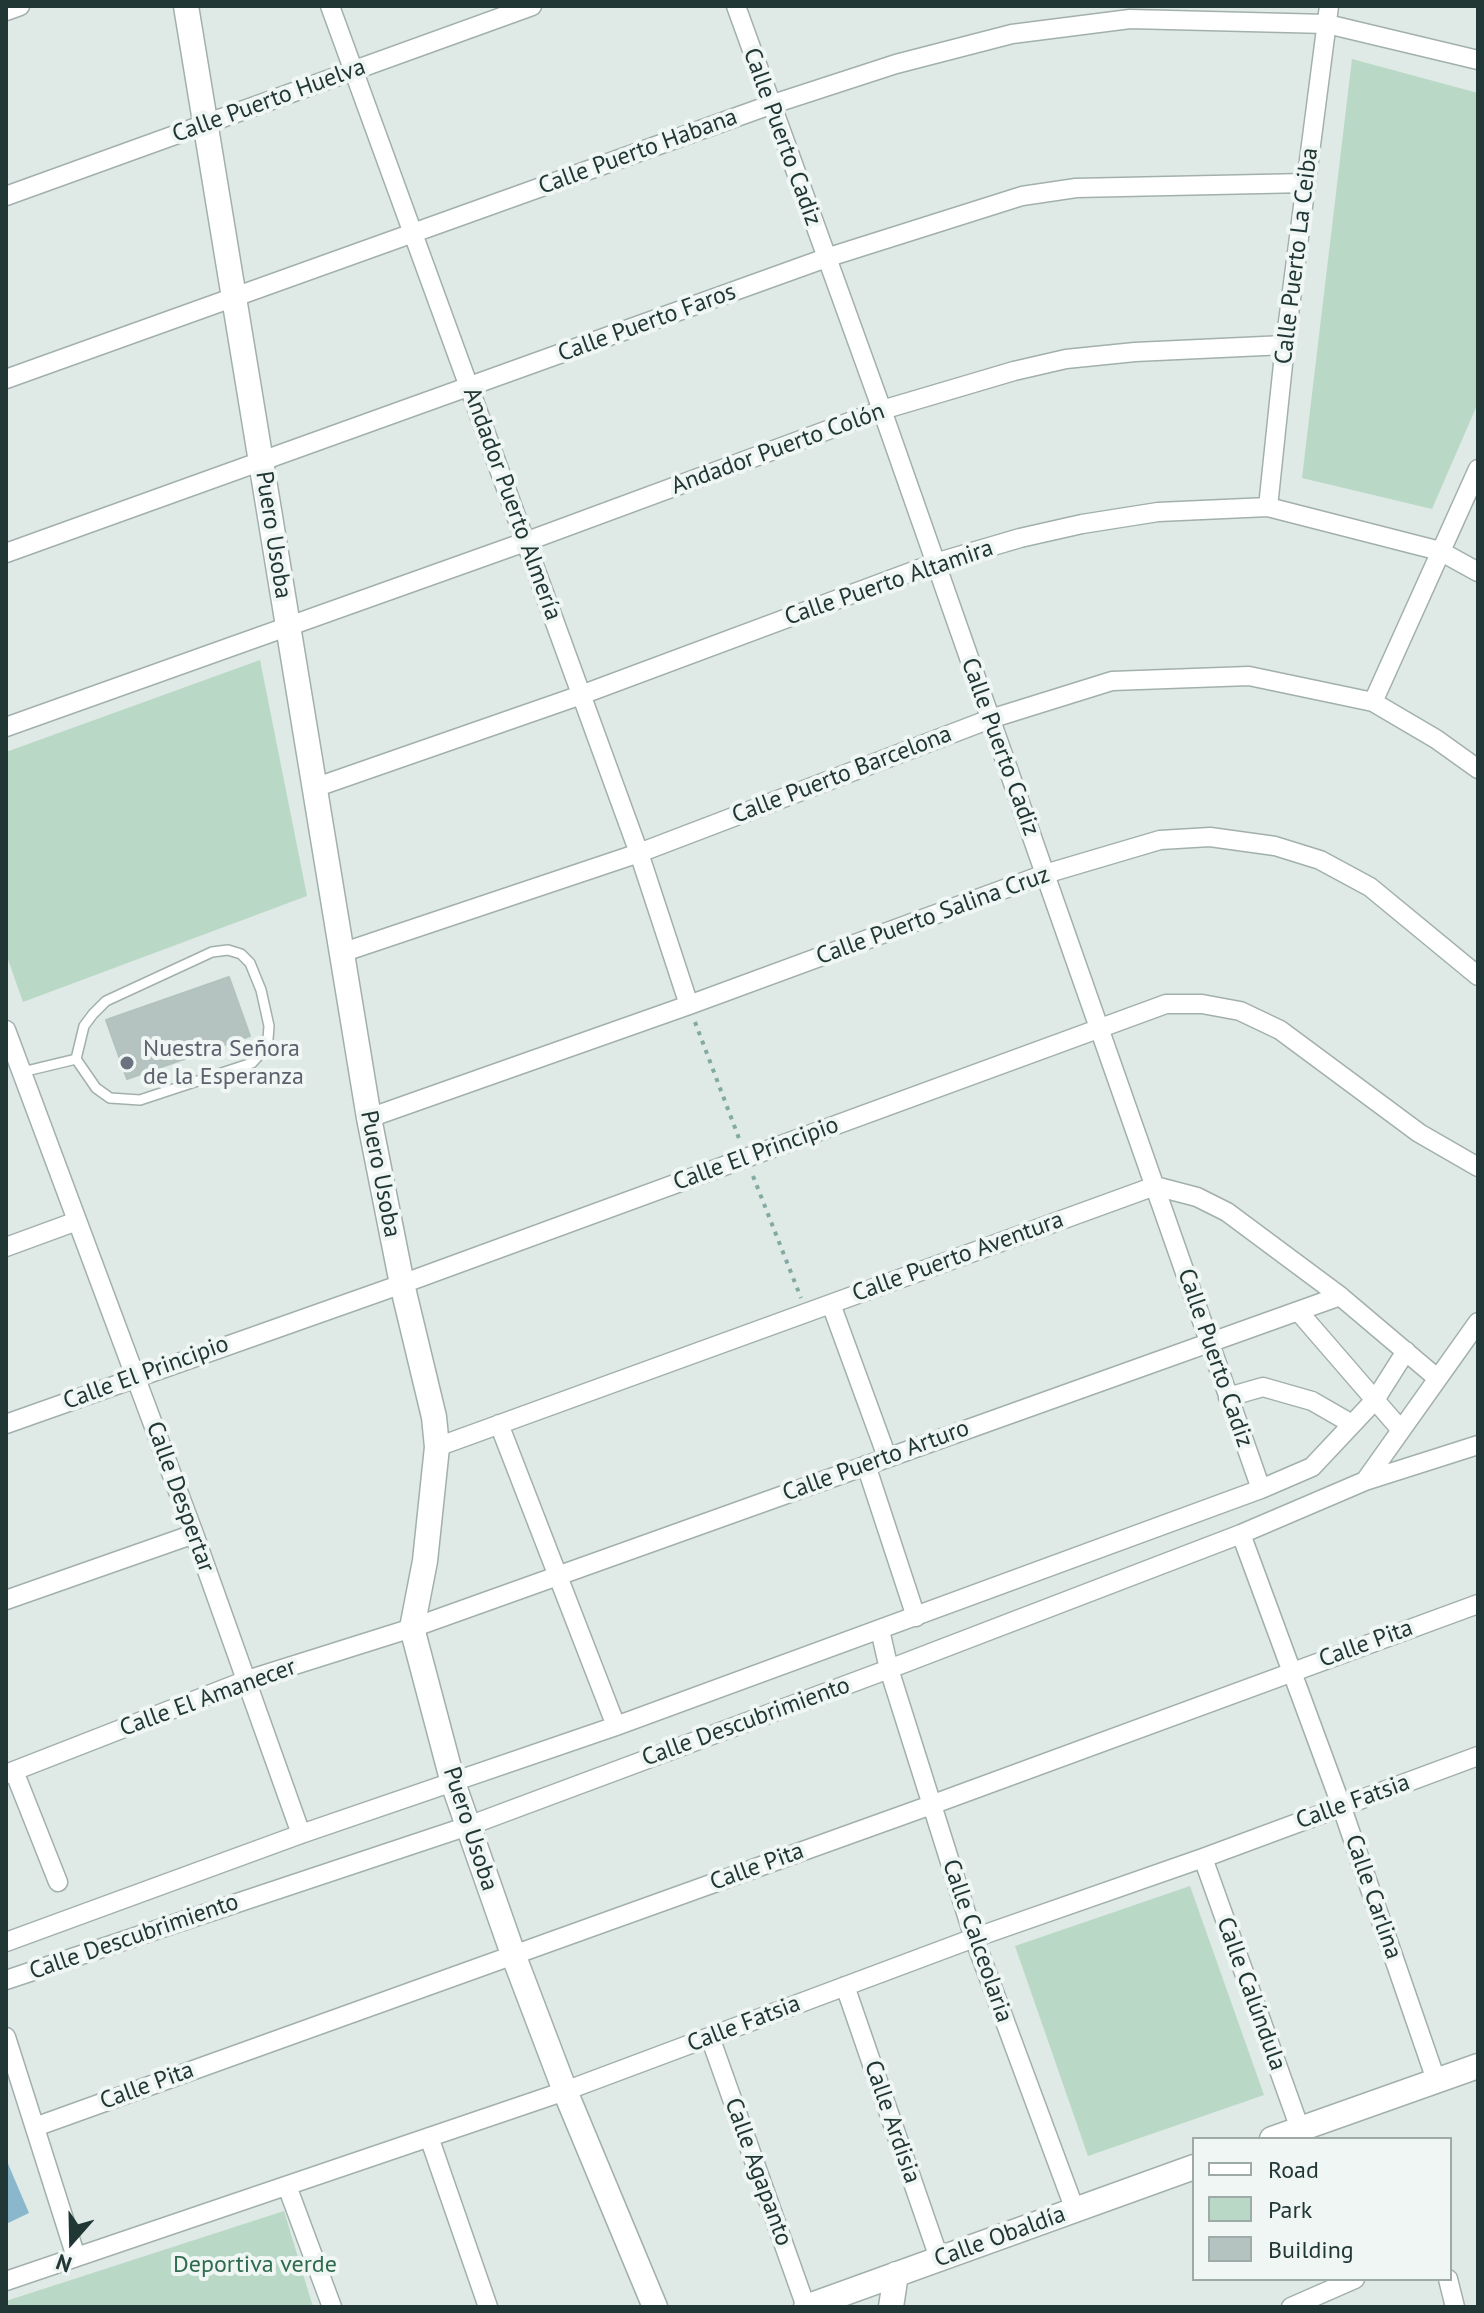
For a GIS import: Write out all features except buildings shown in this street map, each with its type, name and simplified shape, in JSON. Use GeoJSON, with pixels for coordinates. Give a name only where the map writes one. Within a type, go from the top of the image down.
{"type":"FeatureCollection","features":[{"type":"Feature","properties":{"kind":"street"},"geometry":{"type":"LineString","coordinates":[[6,11],[20,6]]}},
{"type":"Feature","properties":{"kind":"street","name":"Puero Usoba"},"geometry":{"type":"LineString","coordinates":[[186,6],[369,1118],[402,1284],[427,1381],[437,1447],[425,1561],[412,1628],[453,1783],[513,1954],[565,2091],[655,2307]]}},
{"type":"Feature","properties":{"kind":"street","name":"Andador Puerto Almería"},"geometry":{"type":"LineString","coordinates":[[330,6],[639,853],[689,1005]]}},
{"type":"Feature","properties":{"kind":"street","name":"Calle Puerto Huelva"},"geometry":{"type":"LineString","coordinates":[[6,196],[532,6]]}},
{"type":"Feature","properties":{"kind":"street","name":"Calle Puerto Cadiz"},"geometry":{"type":"LineString","coordinates":[[736,6],[882,410],[1261,1489]]}},
{"type":"Feature","properties":{"kind":"street","name":"Calle Puerto Habana"},"geometry":{"type":"LineString","coordinates":[[6,379],[770,105],[896,64],[1012,34],[1130,19],[1328,15],[1478,60]]}},
{"type":"Feature","properties":{"kind":"street","name":"Calle Puerto La Ceiba"},"geometry":{"type":"LineString","coordinates":[[1268,507],[1285,345],[1328,15]]}},
{"type":"Feature","properties":{"kind":"street","name":"Calle Puerto Faros"},"geometry":{"type":"LineString","coordinates":[[6,553],[826,258],[1022,196],[1076,188],[1306,183]]}},
{"type":"Feature","properties":{"kind":"street","name":"Andador Puerto Colón"},"geometry":{"type":"LineString","coordinates":[[6,727],[525,542],[882,410],[1066,359],[1135,352],[1285,345]]}},
{"type":"Feature","properties":{"kind":"street"},"geometry":{"type":"LineString","coordinates":[[1373,702],[1478,469]]}},
{"type":"Feature","properties":{"kind":"street","name":"Calle Puerto Altamira"},"geometry":{"type":"LineString","coordinates":[[314,788],[581,695],[935,563],[1082,524],[1158,512],[1268,507],[1440,551],[1478,572]]}},
{"type":"Feature","properties":{"kind":"street","name":"Calle Puerto Barcelona"},"geometry":{"type":"LineString","coordinates":[[341,953],[639,853],[990,719],[1112,681],[1249,676],[1373,702],[1436,739],[1478,769]]}},
{"type":"Feature","properties":{"kind":"street","name":"Calle Puerto Salina Cruz"},"geometry":{"type":"LineString","coordinates":[[369,1118],[1045,874],[1160,840],[1210,837],[1275,846],[1320,860],[1370,887],[1478,976]]}},
{"type":"Feature","properties":{"kind":"street","name":"Calle El Principio"},"geometry":{"type":"LineString","coordinates":[[6,1424],[402,1284],[1166,1004],[1202,1004],[1240,1011],[1280,1030],[1419,1133],[1478,1167]]}},
{"type":"Feature","properties":{"kind":"street","name":"Calle Despertar"},"geometry":{"type":"LineString","coordinates":[[6,1030],[14,1075],[77,1221],[194,1534],[301,1834]]}},
{"type":"Feature","properties":{"kind":"street"},"geometry":{"type":"LineString","coordinates":[[1155,1186],[1197,1197],[1227,1212],[1340,1296],[1437,1378]]}},
{"type":"Feature","properties":{"kind":"street","name":"Calle Puerto Aventura"},"geometry":{"type":"LineString","coordinates":[[437,1447],[1155,1186]]}},
{"type":"Feature","properties":{"kind":"street"},"geometry":{"type":"LineString","coordinates":[[6,1247],[77,1221]]}},
{"type":"Feature","properties":{"kind":"street","name":"Calle Puerto Arturo"},"geometry":{"type":"LineString","coordinates":[[412,1628],[1340,1296]]}},
{"type":"Feature","properties":{"kind":"street"},"geometry":{"type":"LineString","coordinates":[[831,1304],[887,1457]]}},
{"type":"Feature","properties":{"kind":"street"},"geometry":{"type":"LineString","coordinates":[[1298,1311],[1401,1430]]}},
{"type":"Feature","properties":{"kind":"street"},"geometry":{"type":"LineString","coordinates":[[1365,1481],[1478,1322]]}},
{"type":"Feature","properties":{"kind":"street","name":"Calle Descubrimiento"},"geometry":{"type":"LineString","coordinates":[[6,1942],[301,1834],[616,1726],[1261,1489],[1312,1467],[1375,1400],[1406,1351]]}},
{"type":"Feature","properties":{"kind":"street"},"geometry":{"type":"LineString","coordinates":[[1228,1397],[1263,1387],[1312,1401],[1352,1424]]}},
{"type":"Feature","properties":{"kind":"street"},"geometry":{"type":"LineString","coordinates":[[499,1424],[616,1726]]}},
{"type":"Feature","properties":{"kind":"street","name":"Calle Descubrimiento"},"geometry":{"type":"LineString","coordinates":[[6,1980],[468,1826],[1241,1534],[1365,1481],[1478,1445]]}},
{"type":"Feature","properties":{"kind":"street"},"geometry":{"type":"LineString","coordinates":[[866,1465],[916,1617]]}},
{"type":"Feature","properties":{"kind":"street"},"geometry":{"type":"LineString","coordinates":[[6,1600],[194,1534]]}},
{"type":"Feature","properties":{"kind":"street","name":"Calle Carlina"},"geometry":{"type":"LineString","coordinates":[[1241,1534],[1341,1805],[1436,2080]]}},
{"type":"Feature","properties":{"kind":"street","name":"Calle Pita"},"geometry":{"type":"LineString","coordinates":[[35,2127],[931,1805],[1478,1604]]}},
{"type":"Feature","properties":{"kind":"street","name":"Calle El Amanecer"},"geometry":{"type":"LineString","coordinates":[[10,1772],[247,1680],[412,1628]]}},
{"type":"Feature","properties":{"kind":"street","name":"Calle Calceolaria"},"geometry":{"type":"LineString","coordinates":[[880,1630],[889,1669],[974,1938],[1075,2210]]}},
{"type":"Feature","properties":{"kind":"street","name":"Calle Fatsia"},"geometry":{"type":"LineString","coordinates":[[6,2281],[565,2091],[974,1938],[1203,1858],[1478,1756]]}},
{"type":"Feature","properties":{"kind":"street"},"geometry":{"type":"LineString","coordinates":[[10,1772],[58,1882]]}},
{"type":"Feature","properties":{"kind":"street","name":"Calle Calúndula"},"geometry":{"type":"LineString","coordinates":[[1203,1858],[1300,2129]]}},
{"type":"Feature","properties":{"kind":"street","name":"Calle Ardisia"},"geometry":{"type":"LineString","coordinates":[[845,1986],[939,2258]]}},
{"type":"Feature","properties":{"kind":"street"},"geometry":{"type":"LineString","coordinates":[[6,2037],[76,2257]]}},
{"type":"Feature","properties":{"kind":"street","name":"Calle Agapanto"},"geometry":{"type":"LineString","coordinates":[[710,2037],[806,2307]]}},
{"type":"Feature","properties":{"kind":"street"},"geometry":{"type":"LineString","coordinates":[[1278,2137],[1478,2066]]}},
{"type":"Feature","properties":{"kind":"street"},"geometry":{"type":"LineString","coordinates":[[429,2137],[488,2307]]}},
{"type":"Feature","properties":{"kind":"street","name":"Calle Obaldía"},"geometry":{"type":"LineString","coordinates":[[806,2307],[1192,2168]]}},
{"type":"Feature","properties":{"kind":"street"},"geometry":{"type":"LineString","coordinates":[[287,2186],[332,2307]]}},
{"type":"Feature","properties":{"kind":"street"},"geometry":{"type":"LineString","coordinates":[[891,2307],[896,2274]]}},
{"type":"Feature","properties":{"kind":"street"},"geometry":{"type":"LineString","coordinates":[[1291,2307],[1350,2281]]}},
{"type":"Feature","properties":{"kind":"street"},"geometry":{"type":"LineString","coordinates":[[1448,2281],[1455,2307]]}},
{"type":"Feature","properties":{"kind":"lane"},"geometry":{"type":"LineString","coordinates":[[228,950],[241,954],[250,963],[261,990],[269,1026],[268,1039],[252,1063],[140,1100],[124,1101],[110,1098],[96,1088],[76,1059],[84,1026],[106,1001],[212,952],[228,950]]}},
{"type":"Feature","properties":{"kind":"lane"},"geometry":{"type":"LineString","coordinates":[[14,1075],[76,1059]]}},
{"type":"Feature","properties":{"kind":"green space"},"geometry":{"type":"Polygon","coordinates":[[[1352,59],[1478,93],[1478,403],[1432,509],[1302,478],[1352,59]]]}},
{"type":"Feature","properties":{"kind":"green space"},"geometry":{"type":"Polygon","coordinates":[[[260,660],[307,896],[23,1002],[6,954],[6,752],[260,660]]]}},
{"type":"Feature","properties":{"kind":"green space"},"geometry":{"type":"Polygon","coordinates":[[[1190,1886],[1264,2095],[1088,2156],[1015,1946],[1190,1886]]]}},
{"type":"Feature","properties":{"kind":"green space","name":"Deportiva verde"},"geometry":{"type":"Polygon","coordinates":[[[284,2211],[313,2307],[6,2307],[6,2301],[284,2211]]]}},
{"type":"Feature","properties":{"kind":"water"},"geometry":{"type":"Polygon","coordinates":[[[6,2159],[29,2213],[6,2224],[6,2159]]]}},
{"type":"Feature","properties":{"kind":"place","name":"Nuestra Señora de la Esperanza"},"geometry":{"type":"Point","coordinates":[127,1063]}}]}
